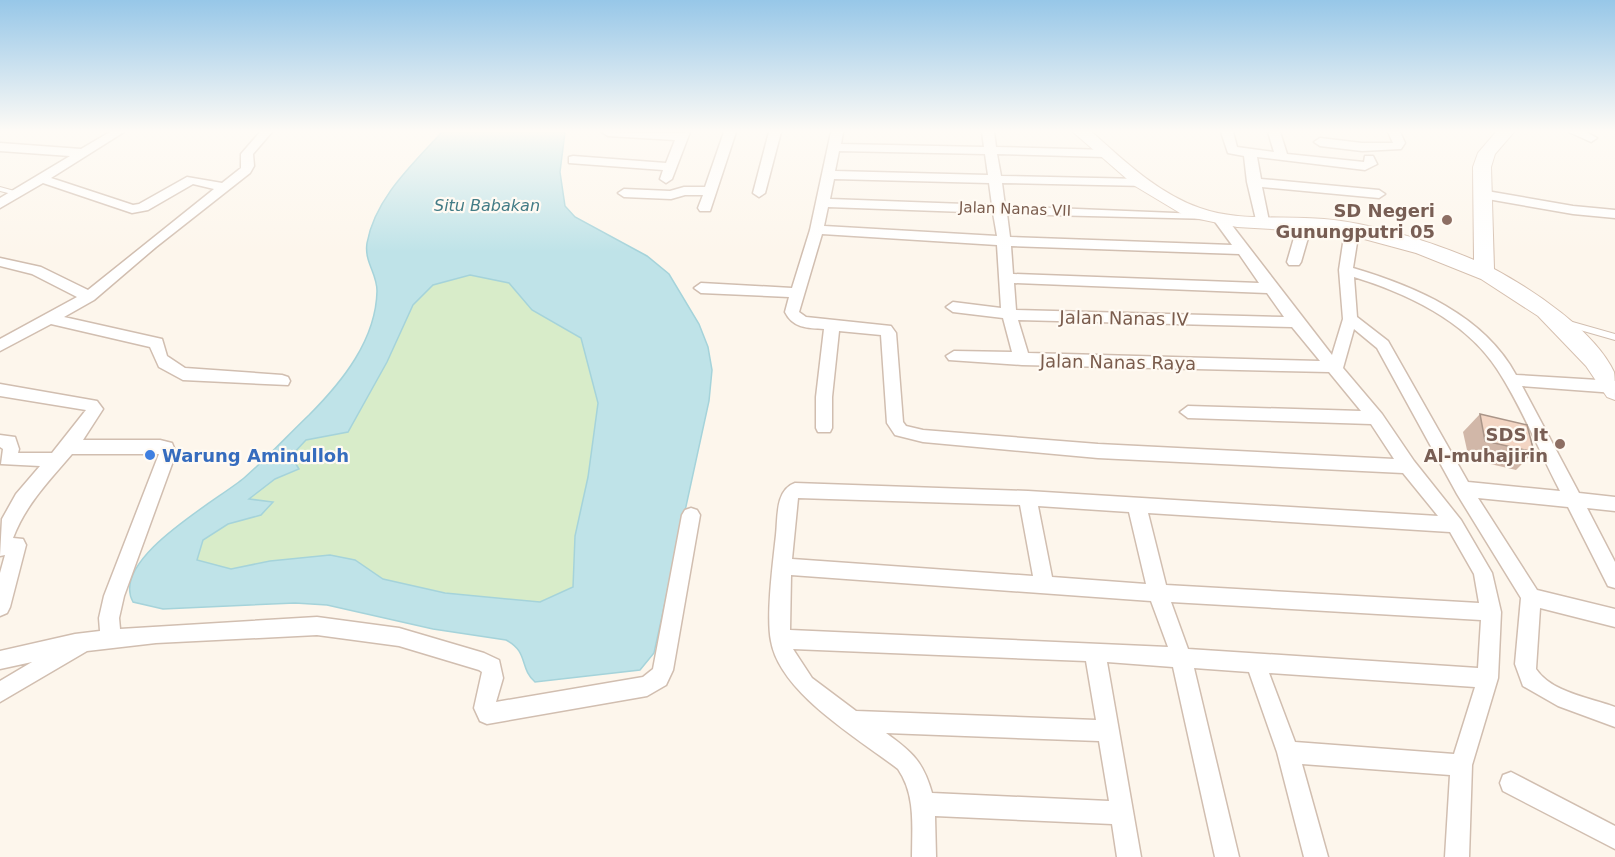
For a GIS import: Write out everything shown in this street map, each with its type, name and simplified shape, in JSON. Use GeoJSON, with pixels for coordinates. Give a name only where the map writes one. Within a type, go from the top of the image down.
{"type":"FeatureCollection","features":[{"type":"Feature","properties":{"kind":"street"},"geometry":{"type":"LineString","coordinates":[[0,204],[53,172]]}},
{"type":"Feature","properties":{"kind":"street"},"geometry":{"type":"LineString","coordinates":[[0,346],[89,297],[243,172]]}},
{"type":"Feature","properties":{"kind":"street"},"geometry":{"type":"LineString","coordinates":[[705,208],[716,172]]}},
{"type":"Feature","properties":{"kind":"street"},"geometry":{"type":"LineString","coordinates":[[759,193],[765,172]]}},
{"type":"Feature","properties":{"kind":"street"},"geometry":{"type":"LineString","coordinates":[[828,172],[817,230],[792,312],[795,318],[803,322],[886,330],[895,423],[902,431],[922,436],[1110,451],[1408,466]]}},
{"type":"Feature","properties":{"kind":"street","name":"Jalan Nanas Raya"},"geometry":{"type":"LineString","coordinates":[[992,172],[1004,241],[1009,314],[1022,359],[1336,367]]}},
{"type":"Feature","properties":{"kind":"street"},"geometry":{"type":"LineString","coordinates":[[1128,172],[1142,183],[1182,206],[1213,218],[1305,224],[1352,230],[1440,254],[1484,270],[1512,287],[1572,336],[1614,388]]}},
{"type":"Feature","properties":{"kind":"street"},"geometry":{"type":"LineString","coordinates":[[1252,172],[1262,221]]}},
{"type":"Feature","properties":{"kind":"street"},"geometry":{"type":"LineString","coordinates":[[1482,172],[1484,270]]}},
{"type":"Feature","properties":{"kind":"street"},"geometry":{"type":"LineString","coordinates":[[827,175],[1142,183]]}},
{"type":"Feature","properties":{"kind":"street"},"geometry":{"type":"LineString","coordinates":[[42,179],[132,209],[143,207],[191,180],[223,187]]}},
{"type":"Feature","properties":{"kind":"street"},"geometry":{"type":"LineString","coordinates":[[1253,182],[1379,194]]}},
{"type":"Feature","properties":{"kind":"street"},"geometry":{"type":"LineString","coordinates":[[624,193],[671,195],[684,191],[709,191]]}},
{"type":"Feature","properties":{"kind":"street"},"geometry":{"type":"LineString","coordinates":[[1481,194],[1572,210],[1615,214]]}},
{"type":"Feature","properties":{"kind":"street","name":"Jalan Nanas VII"},"geometry":{"type":"LineString","coordinates":[[821,203],[1213,218]]}},
{"type":"Feature","properties":{"kind":"street"},"geometry":{"type":"LineString","coordinates":[[1213,218],[1243,250],[1296,322],[1336,367],[1376,418],[1408,466],[1455,525],[1483,573],[1491,612],[1488,678],[1461,765],[1456,857]]}},
{"type":"Feature","properties":{"kind":"street"},"geometry":{"type":"LineString","coordinates":[[1294,262],[1305,224]]}},
{"type":"Feature","properties":{"kind":"street"},"geometry":{"type":"LineString","coordinates":[[817,230],[1004,241],[1243,250]]}},
{"type":"Feature","properties":{"kind":"street"},"geometry":{"type":"LineString","coordinates":[[1336,367],[1350,319],[1346,270],[1352,230]]}},
{"type":"Feature","properties":{"kind":"street"},"geometry":{"type":"LineString","coordinates":[[0,262],[36,270],[89,297]]}},
{"type":"Feature","properties":{"kind":"street"},"geometry":{"type":"LineString","coordinates":[[1346,270],[1392,284],[1444,311],[1474,334],[1503,365],[1615,580]]}},
{"type":"Feature","properties":{"kind":"street"},"geometry":{"type":"LineString","coordinates":[[1006,278],[1273,288]]}},
{"type":"Feature","properties":{"kind":"street"},"geometry":{"type":"LineString","coordinates":[[701,288],[799,293]]}},
{"type":"Feature","properties":{"kind":"street","name":"Jalan Nanas IV"},"geometry":{"type":"LineString","coordinates":[[953,307],[1009,314],[1296,322]]}},
{"type":"Feature","properties":{"kind":"street"},"geometry":{"type":"LineString","coordinates":[[49,319],[157,343],[157,351],[169,368],[183,374],[282,381]]}},
{"type":"Feature","properties":{"kind":"street"},"geometry":{"type":"LineString","coordinates":[[1350,319],[1383,345],[1463,489],[1531,597],[1525,668],[1530,679],[1548,691],[1615,717]]}},
{"type":"Feature","properties":{"kind":"street"},"geometry":{"type":"LineString","coordinates":[[824,428],[824,397],[832,324]]}},
{"type":"Feature","properties":{"kind":"street"},"geometry":{"type":"LineString","coordinates":[[954,356],[1022,359]]}},
{"type":"Feature","properties":{"kind":"street"},"geometry":{"type":"LineString","coordinates":[[1512,380],[1614,388]]}},
{"type":"Feature","properties":{"kind":"street"},"geometry":{"type":"LineString","coordinates":[[0,390],[93,407],[94,412],[25,495],[10,522],[0,548],[16,545],[0,607]]}},
{"type":"Feature","properties":{"kind":"street"},"geometry":{"type":"LineString","coordinates":[[1188,412],[1376,418]]}},
{"type":"Feature","properties":{"kind":"street"},"geometry":{"type":"LineString","coordinates":[[0,441],[9,442],[11,450],[7,459],[166,448],[168,453],[114,596],[109,618],[111,639]]}},
{"type":"Feature","properties":{"kind":"street"},"geometry":{"type":"LineString","coordinates":[[1463,489],[1615,504]]}},
{"type":"Feature","properties":{"kind":"street"},"geometry":{"type":"LineString","coordinates":[[924,857],[923,804],[919,779],[906,761],[805,685],[784,654],[780,639],[783,566],[790,495],[795,490],[1028,498],[1455,525]]}},
{"type":"Feature","properties":{"kind":"street"},"geometry":{"type":"LineString","coordinates":[[1028,498],[1044,584]]}},
{"type":"Feature","properties":{"kind":"street"},"geometry":{"type":"LineString","coordinates":[[1137,506],[1158,593],[1181,657],[1227,857]]}},
{"type":"Feature","properties":{"kind":"street"},"geometry":{"type":"LineString","coordinates":[[0,660],[56,646],[111,639],[317,626],[399,637],[484,662],[492,668],[493,678],[484,708],[487,714],[647,686],[659,678],[663,670],[691,515]]}},
{"type":"Feature","properties":{"kind":"street"},"geometry":{"type":"LineString","coordinates":[[783,566],[1158,593],[1491,612]]}},
{"type":"Feature","properties":{"kind":"street"},"geometry":{"type":"LineString","coordinates":[[1531,597],[1615,618]]}},
{"type":"Feature","properties":{"kind":"street"},"geometry":{"type":"LineString","coordinates":[[780,639],[1095,652],[1488,678]]}},
{"type":"Feature","properties":{"kind":"street"},"geometry":{"type":"LineString","coordinates":[[0,692],[84,642]]}},
{"type":"Feature","properties":{"kind":"street"},"geometry":{"type":"LineString","coordinates":[[1095,652],[1129,857]]}},
{"type":"Feature","properties":{"kind":"street"},"geometry":{"type":"LineString","coordinates":[[1256,664],[1288,752],[1316,857]]}},
{"type":"Feature","properties":{"kind":"street"},"geometry":{"type":"LineString","coordinates":[[852,721],[1108,731]]}},
{"type":"Feature","properties":{"kind":"street"},"geometry":{"type":"LineString","coordinates":[[1288,752],[1461,765]]}},
{"type":"Feature","properties":{"kind":"street"},"geometry":{"type":"LineString","coordinates":[[1511,783],[1615,837]]}},
{"type":"Feature","properties":{"kind":"street"},"geometry":{"type":"LineString","coordinates":[[923,804],[1122,813]]}},
{"type":"Feature","properties":{"kind":"lane"},"geometry":{"type":"LineString","coordinates":[[0,189],[16,193]]}},
{"type":"Feature","properties":{"kind":"lane"},"geometry":{"type":"LineString","coordinates":[[1555,321],[1615,337]]}},
{"type":"Feature","properties":{"kind":"green space"},"geometry":{"type":"Polygon","coordinates":[[[470,275],[509,283],[532,310],[581,338],[598,403],[588,477],[575,536],[573,587],[540,602],[445,593],[383,579],[355,560],[270,561],[231,569],[197,560],[203,540],[228,524],[261,515],[272,502],[248,499],[275,479],[299,469],[291,456],[306,440],[348,432],[387,362],[413,305],[433,285],[470,275]]]}},
{"type":"Feature","properties":{"kind":"water","name":"Situ Babakan"},"geometry":{"type":"Polygon","coordinates":[[[406,172],[560,172],[565,206],[575,217],[647,256],[669,274],[699,324],[708,347],[712,370],[709,401],[654,653],[640,670],[535,682],[530,677],[518,650],[506,640],[433,629],[327,605],[295,603],[163,609],[133,602],[130,585],[137,568],[151,550],[170,532],[244,478],[321,402],[355,359],[371,326],[377,291],[369,262],[367,243],[378,211],[406,172]],[[470,275],[433,285],[413,305],[387,362],[348,432],[306,440],[291,456],[299,469],[275,479],[249,499],[273,502],[261,515],[228,524],[203,540],[197,560],[231,569],[270,561],[330,555],[355,560],[383,579],[445,593],[540,602],[573,587],[575,536],[588,477],[598,403],[581,338],[532,310],[509,283],[470,275]]]}},
{"type":"Feature","properties":{"kind":"building"},"geometry":{"type":"Polygon","coordinates":[[[1480,414],[1527,425],[1534,452],[1485,441],[1480,414]]]}},
{"type":"Feature","properties":{"kind":"place","name":"SD Negeri Gunungputri 05"},"geometry":{"type":"Point","coordinates":[1447,220]}},
{"type":"Feature","properties":{"kind":"place","name":"SDS It Al-muhajirin"},"geometry":{"type":"Point","coordinates":[1560,444]}},
{"type":"Feature","properties":{"kind":"place","name":"Warung Aminulloh"},"geometry":{"type":"Point","coordinates":[150,455]}}]}
